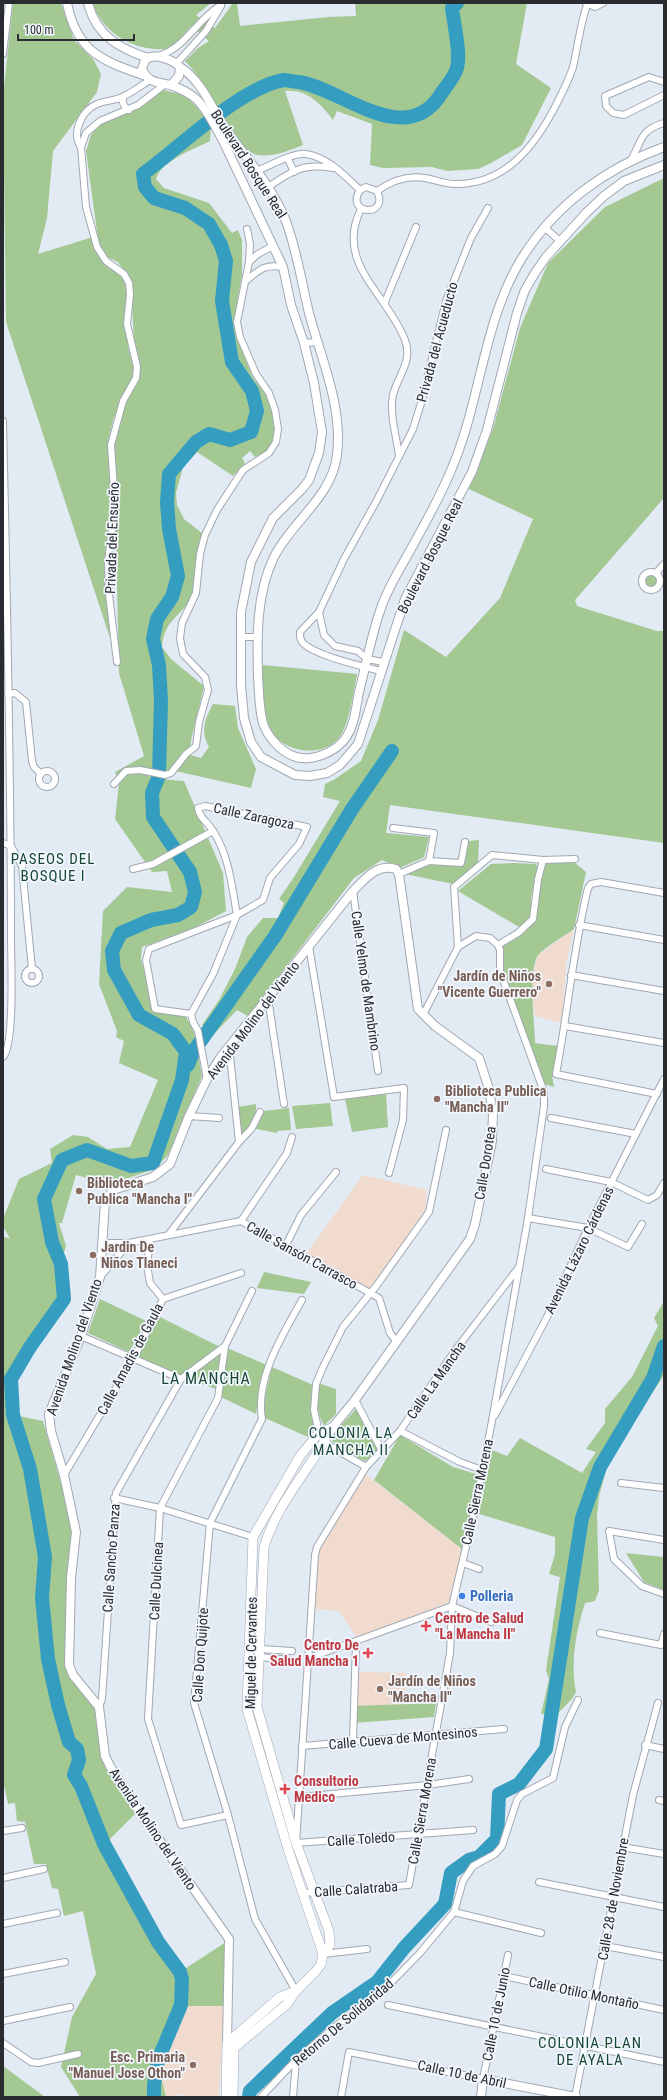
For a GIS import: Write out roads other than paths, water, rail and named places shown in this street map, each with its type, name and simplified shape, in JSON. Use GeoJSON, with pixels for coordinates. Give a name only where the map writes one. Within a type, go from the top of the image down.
{"type":"FeatureCollection","features":[{"type":"Feature","properties":{"kind":"main road","name":"Calle Dorotea"},"geometry":{"type":"LineString","coordinates":[[319,1433],[332,1428]]}},
{"type":"Feature","properties":{"kind":"main road","name":"Calle Dorotea"},"geometry":{"type":"LineString","coordinates":[[231,2046],[287,2004],[296,1990],[321,1964],[323,1954],[330,1945],[330,1938],[296,1844],[257,1707],[264,1547],[268,1533],[325,1443],[332,1428]]}},
{"type":"Feature","properties":{"kind":"main road","name":"Miguel de Cervantes"},"geometry":{"type":"LineString","coordinates":[[319,1433],[300,1456],[254,1537],[247,1709],[288,1848],[323,1954]]}},
{"type":"Feature","properties":{"kind":"main road","name":"Avenida Molino del Viento"},"geometry":{"type":"LineString","coordinates":[[226,2097],[231,2046]]}},
{"type":"Feature","properties":{"kind":"main road","name":"Avenida Molino del Viento"},"geometry":{"type":"LineString","coordinates":[[231,2046],[233,2097]]}},
{"type":"Feature","properties":{"kind":"street"},"geometry":{"type":"LineString","coordinates":[[3,54],[9,3]]}},
{"type":"Feature","properties":{"kind":"street"},"geometry":{"type":"LineString","coordinates":[[67,3],[77,34],[87,47],[99,57],[114,65],[148,78]]}},
{"type":"Feature","properties":{"kind":"street"},"geometry":{"type":"LineString","coordinates":[[88,3],[97,26],[120,48],[178,66]]}},
{"type":"Feature","properties":{"kind":"street"},"geometry":{"type":"LineString","coordinates":[[377,191],[386,184],[405,178],[425,178],[444,184],[466,184],[488,179],[511,166],[528,150],[543,129],[564,89],[573,68],[582,20],[587,4],[595,7],[603,3]]}},
{"type":"Feature","properties":{"kind":"street"},"geometry":{"type":"LineString","coordinates":[[148,78],[142,66],[151,58],[174,50],[209,12],[222,4]]}},
{"type":"Feature","properties":{"kind":"street"},"geometry":{"type":"LineString","coordinates":[[81,148],[83,140],[92,127],[100,121],[129,110],[168,85],[179,76],[178,66],[206,31],[222,4]]}},
{"type":"Feature","properties":{"kind":"street","name":"Boulevard Bosque Real"},"geometry":{"type":"LineString","coordinates":[[178,66],[190,74],[198,83],[223,131],[283,267],[291,305],[304,344],[320,418],[322,432],[320,453],[309,480],[273,518],[251,562],[241,612],[241,685],[244,718],[251,742],[261,757],[294,776],[310,776],[327,773],[340,765],[352,753],[362,734],[380,671],[405,599],[472,472],[487,430],[520,301],[535,273],[560,241],[604,196],[624,181],[664,165]]}},
{"type":"Feature","properties":{"kind":"street"},"geometry":{"type":"LineString","coordinates":[[664,82],[649,77],[606,96],[606,106],[613,113],[624,115],[664,95]]}},
{"type":"Feature","properties":{"kind":"street","name":"Boulevard Bosque Real"},"geometry":{"type":"LineString","coordinates":[[148,78],[186,92],[196,99],[256,171],[278,205],[287,225],[317,342],[326,368],[336,414],[337,457],[324,491],[289,533],[274,557],[265,581],[260,604],[257,638],[259,697],[263,725],[271,739],[282,750],[293,756],[305,758],[319,756],[335,748],[346,738],[352,723],[380,610],[387,591],[428,519],[458,452],[501,301],[522,258],[544,228],[572,199],[594,182],[630,162],[664,147]]}},
{"type":"Feature","properties":{"kind":"street","name":"Privada del Ensueño"},"geometry":{"type":"LineString","coordinates":[[117,662],[109,594],[108,562],[115,506],[111,445],[123,401],[136,378],[137,367],[127,324],[130,294],[129,283],[124,274],[106,261],[97,247],[86,207],[81,148],[78,143],[77,133],[84,116],[96,104],[123,98],[148,78]]}},
{"type":"Feature","properties":{"kind":"street"},"geometry":{"type":"LineString","coordinates":[[123,98],[122,102],[124,107],[129,110]]}},
{"type":"Feature","properties":{"kind":"street"},"geometry":{"type":"LineString","coordinates":[[630,162],[641,143],[639,140],[645,132],[662,124]]}},
{"type":"Feature","properties":{"kind":"street"},"geometry":{"type":"LineString","coordinates":[[641,143],[652,152]]}},
{"type":"Feature","properties":{"kind":"street"},"geometry":{"type":"LineString","coordinates":[[256,171],[288,158],[306,154],[319,158],[336,168],[360,190],[366,187],[377,191],[380,197],[379,204],[375,209],[368,211],[361,209]]}},
{"type":"Feature","properties":{"kind":"street"},"geometry":{"type":"LineString","coordinates":[[288,158],[294,172]]}},
{"type":"Feature","properties":{"kind":"street"},"geometry":{"type":"LineString","coordinates":[[267,188],[294,172],[315,165],[336,168]]}},
{"type":"Feature","properties":{"kind":"street","name":"Privada del Acueducto"},"geometry":{"type":"LineString","coordinates":[[360,190],[357,196],[357,203],[361,209],[355,222],[353,250],[358,263],[397,321],[406,342],[408,355],[406,366],[393,395],[399,456]]}},
{"type":"Feature","properties":{"kind":"street","name":"Privada del Acueducto"},"geometry":{"type":"LineString","coordinates":[[383,662],[366,663],[328,656],[304,644],[300,638],[300,632],[319,612],[344,559],[413,430],[422,400],[435,338],[446,300],[471,238],[488,208]]}},
{"type":"Feature","properties":{"kind":"street"},"geometry":{"type":"LineString","coordinates":[[385,302],[416,227]]}},
{"type":"Feature","properties":{"kind":"street"},"geometry":{"type":"LineString","coordinates":[[544,228],[560,241]]}},
{"type":"Feature","properties":{"kind":"street"},"geometry":{"type":"LineString","coordinates":[[114,784],[126,772],[140,770],[165,775],[172,773],[186,754],[196,746],[199,722],[208,690],[205,677],[183,654],[180,638],[182,622],[196,593],[200,554],[205,535],[217,510],[243,470],[269,453],[276,442],[278,428],[275,410],[269,393],[256,374],[240,337],[237,322],[247,280],[249,262],[250,244],[247,229]]}},
{"type":"Feature","properties":{"kind":"street"},"geometry":{"type":"LineString","coordinates":[[249,262],[258,254],[273,246]]}},
{"type":"Feature","properties":{"kind":"street"},"geometry":{"type":"LineString","coordinates":[[247,280],[259,270],[270,265],[283,267]]}},
{"type":"Feature","properties":{"kind":"street"},"geometry":{"type":"LineString","coordinates":[[304,344],[317,342]]}},
{"type":"Feature","properties":{"kind":"street"},"geometry":{"type":"LineString","coordinates":[[3,421],[5,662],[8,694],[11,846],[10,1035],[7,1051],[3,1057]]}},
{"type":"Feature","properties":{"kind":"street"},"geometry":{"type":"LineString","coordinates":[[656,573],[664,564]]}},
{"type":"Feature","properties":{"kind":"street"},"geometry":{"type":"LineString","coordinates":[[319,612],[324,635],[334,646],[328,656]]}},
{"type":"Feature","properties":{"kind":"street"},"geometry":{"type":"LineString","coordinates":[[242,637],[257,638]]}},
{"type":"Feature","properties":{"kind":"street","name":"Privada del Acueducto"},"geometry":{"type":"LineString","coordinates":[[334,646],[358,651],[366,663],[380,671]]}},
{"type":"Feature","properties":{"kind":"street"},"geometry":{"type":"LineString","coordinates":[[8,694],[15,693],[26,702],[32,761],[34,767],[41,774]]}},
{"type":"Feature","properties":{"kind":"street","name":"Calle Zaragoza"},"geometry":{"type":"LineString","coordinates":[[205,806],[307,827],[299,844],[270,878],[263,900],[237,915],[226,858],[213,830],[200,816],[198,808],[205,806]]}},
{"type":"Feature","properties":{"kind":"street"},"geometry":{"type":"LineString","coordinates":[[393,828],[434,833],[429,861]]}},
{"type":"Feature","properties":{"kind":"street"},"geometry":{"type":"LineString","coordinates":[[133,869],[153,864],[213,830]]}},
{"type":"Feature","properties":{"kind":"street"},"geometry":{"type":"LineString","coordinates":[[422,1015],[417,1003],[399,874],[429,861],[461,863],[466,842]]}},
{"type":"Feature","properties":{"kind":"street"},"geometry":{"type":"LineString","coordinates":[[3,843],[11,846],[22,866],[32,969]]}},
{"type":"Feature","properties":{"kind":"street"},"geometry":{"type":"LineString","coordinates":[[458,947],[454,887],[492,855],[543,860],[575,859]]}},
{"type":"Feature","properties":{"kind":"street"},"geometry":{"type":"LineString","coordinates":[[422,1015],[458,947],[476,936],[490,938],[498,945],[518,933],[533,919],[538,879],[543,860]]}},
{"type":"Feature","properties":{"kind":"street","name":"Avenida Molino del Viento"},"geometry":{"type":"LineString","coordinates":[[231,2046],[229,1939],[135,1805],[111,1768],[105,1756],[99,1707],[73,1676],[69,1665],[71,1578],[77,1540],[64,1475],[50,1431],[48,1414],[81,1336],[100,1277],[104,1208],[108,1197],[113,1190],[153,1177],[165,1168],[174,1155],[189,1116],[207,1079],[229,1046],[353,891],[375,871],[387,867],[396,869],[399,874]]}},
{"type":"Feature","properties":{"kind":"street"},"geometry":{"type":"LineString","coordinates":[[657,1094],[556,1074],[565,1026],[579,926],[588,888],[591,884],[601,882],[664,893]]}},
{"type":"Feature","properties":{"kind":"street","name":"Calle Yelmo de Mambrino"},"geometry":{"type":"LineString","coordinates":[[353,891],[378,1071]]}},
{"type":"Feature","properties":{"kind":"street"},"geometry":{"type":"LineString","coordinates":[[191,1014],[155,1009],[146,960],[149,949],[237,915]]}},
{"type":"Feature","properties":{"kind":"street"},"geometry":{"type":"LineString","coordinates":[[207,1079],[198,1031],[191,1014],[213,974],[237,915]]}},
{"type":"Feature","properties":{"kind":"street"},"geometry":{"type":"LineString","coordinates":[[579,926],[664,940]]}},
{"type":"Feature","properties":{"kind":"street","name":"Calle Sierra Morena"},"geometry":{"type":"LineString","coordinates":[[409,1885],[428,1785],[450,1653],[452,1606],[463,1563],[492,1421],[528,1218],[545,1099],[544,1092],[500,971],[500,950],[498,945]]}},
{"type":"Feature","properties":{"kind":"street"},"geometry":{"type":"LineString","coordinates":[[309,946],[334,1097],[404,1088],[403,1120],[389,1174]]}},
{"type":"Feature","properties":{"kind":"street"},"geometry":{"type":"LineString","coordinates":[[571,975],[664,991]]}},
{"type":"Feature","properties":{"kind":"street"},"geometry":{"type":"LineString","coordinates":[[268,998],[284,1104]]}},
{"type":"Feature","properties":{"kind":"street","name":"Calle Dorotea"},"geometry":{"type":"LineString","coordinates":[[332,1428],[355,1400],[470,1239],[475,1224],[492,1141],[493,1114],[489,1089],[479,1058],[422,1015]]}},
{"type":"Feature","properties":{"kind":"street"},"geometry":{"type":"LineString","coordinates":[[565,1026],[664,1043]]}},
{"type":"Feature","properties":{"kind":"street"},"geometry":{"type":"LineString","coordinates":[[3,1032],[10,1035]]}},
{"type":"Feature","properties":{"kind":"street"},"geometry":{"type":"LineString","coordinates":[[229,1046],[239,1142]]}},
{"type":"Feature","properties":{"kind":"street","name":"Avenida Lázaro Cárdenas"},"geometry":{"type":"LineString","coordinates":[[492,1421],[547,1318],[588,1228],[664,1079]]}},
{"type":"Feature","properties":{"kind":"street"},"geometry":{"type":"LineString","coordinates":[[169,1234],[239,1142],[252,1128],[260,1112]]}},
{"type":"Feature","properties":{"kind":"street"},"geometry":{"type":"LineString","coordinates":[[189,1116],[219,1118]]}},
{"type":"Feature","properties":{"kind":"street"},"geometry":{"type":"LineString","coordinates":[[551,1118],[636,1134]]}},
{"type":"Feature","properties":{"kind":"street"},"geometry":{"type":"LineString","coordinates":[[366,1467],[325,1443],[319,1433],[314,1410],[316,1384],[322,1367],[343,1327],[370,1293],[429,1212],[446,1130]]}},
{"type":"Feature","properties":{"kind":"street"},"geometry":{"type":"LineString","coordinates":[[241,1221],[287,1153],[292,1136]]}},
{"type":"Feature","properties":{"kind":"street"},"geometry":{"type":"LineString","coordinates":[[546,1169],[611,1182],[648,1200],[657,1194],[663,1184]]}},
{"type":"Feature","properties":{"kind":"street"},"geometry":{"type":"LineString","coordinates":[[286,1244],[301,1215],[336,1172]]}},
{"type":"Feature","properties":{"kind":"street"},"geometry":{"type":"LineString","coordinates":[[528,1218],[588,1228],[628,1247],[642,1224]]}},
{"type":"Feature","properties":{"kind":"street","name":"Calle Sansón Carrasco"},"geometry":{"type":"LineString","coordinates":[[102,1243],[129,1243],[241,1221],[286,1244],[379,1298],[390,1333],[396,1341]]}},
{"type":"Feature","properties":{"kind":"street","name":"Calle Amadis de Gaula"},"geometry":{"type":"LineString","coordinates":[[64,1475],[134,1358],[163,1299],[150,1283],[147,1265],[150,1239]]}},
{"type":"Feature","properties":{"kind":"street"},"geometry":{"type":"LineString","coordinates":[[100,1277],[129,1243]]}},
{"type":"Feature","properties":{"kind":"street","name":"Calle La Mancha"},"geometry":{"type":"LineString","coordinates":[[296,1844],[315,1552],[366,1467],[381,1449],[400,1431],[454,1352],[520,1265]]}},
{"type":"Feature","properties":{"kind":"street"},"geometry":{"type":"LineString","coordinates":[[163,1299],[241,1273]]}},
{"type":"Feature","properties":{"kind":"street"},"geometry":{"type":"LineString","coordinates":[[81,1336],[181,1379],[225,1346],[252,1291]]}},
{"type":"Feature","properties":{"kind":"street","name":"Calle Don Quijote"},"geometry":{"type":"LineString","coordinates":[[296,1990],[255,1919],[228,1815],[194,1703],[210,1523],[262,1419],[260,1409],[265,1381],[276,1345],[302,1300]]}},
{"type":"Feature","properties":{"kind":"street","name":"Calle Dulcinea"},"geometry":{"type":"LineString","coordinates":[[225,1346],[218,1398],[160,1508],[148,1718],[181,1825],[228,1815]]}},
{"type":"Feature","properties":{"kind":"street"},"geometry":{"type":"LineString","coordinates":[[499,1376],[512,1383]]}},
{"type":"Feature","properties":{"kind":"street","name":"Calle Sancho Panza"},"geometry":{"type":"LineString","coordinates":[[99,1707],[102,1698],[114,1498],[181,1379]]}},
{"type":"Feature","properties":{"kind":"street"},"geometry":{"type":"LineString","coordinates":[[355,1400],[381,1449]]}},
{"type":"Feature","properties":{"kind":"street"},"geometry":{"type":"LineString","coordinates":[[400,1431],[460,1462],[482,1470]]}},
{"type":"Feature","properties":{"kind":"street"},"geometry":{"type":"LineString","coordinates":[[621,1483],[664,1488]]}},
{"type":"Feature","properties":{"kind":"street"},"geometry":{"type":"LineString","coordinates":[[114,1498],[160,1508],[254,1537]]}},
{"type":"Feature","properties":{"kind":"street"},"geometry":{"type":"LineString","coordinates":[[664,1540],[609,1531],[614,1559],[642,1586],[664,1594]]}},
{"type":"Feature","properties":{"kind":"street"},"geometry":{"type":"LineString","coordinates":[[463,1563],[479,1569]]}},
{"type":"Feature","properties":{"kind":"street"},"geometry":{"type":"LineString","coordinates":[[309,1658],[452,1606],[491,1622]]}},
{"type":"Feature","properties":{"kind":"street"},"geometry":{"type":"LineString","coordinates":[[600,1633],[661,1645],[664,1634]]}},
{"type":"Feature","properties":{"kind":"street"},"geometry":{"type":"LineString","coordinates":[[353,1742],[356,1642]]}},
{"type":"Feature","properties":{"kind":"street"},"geometry":{"type":"LineString","coordinates":[[260,1653],[292,1651]]}},
{"type":"Feature","properties":{"kind":"street"},"geometry":{"type":"LineString","coordinates":[[260,1653],[290,1660]]}},
{"type":"Feature","properties":{"kind":"street","name":"Retorno De Solidaridad"},"geometry":{"type":"LineString","coordinates":[[263,2094],[296,2060],[337,2025],[378,1996],[420,1953],[454,1912],[463,1881],[472,1866],[495,1854],[502,1846],[517,1800],[522,1794],[553,1778],[565,1727],[578,1700]]}},
{"type":"Feature","properties":{"kind":"street","name":"Calle 28 de Noviembre"},"geometry":{"type":"LineString","coordinates":[[575,2097],[605,1946],[622,1847],[645,1745],[658,1703]]}},
{"type":"Feature","properties":{"kind":"street","name":"Calle Cueva de Montesinos"},"geometry":{"type":"LineString","coordinates":[[302,1746],[436,1736],[504,1729]]}},
{"type":"Feature","properties":{"kind":"street"},"geometry":{"type":"LineString","coordinates":[[645,1745],[664,1749]]}},
{"type":"Feature","properties":{"kind":"street"},"geometry":{"type":"LineString","coordinates":[[300,1797],[428,1785],[469,1779]]}},
{"type":"Feature","properties":{"kind":"street"},"geometry":{"type":"LineString","coordinates":[[3,1831],[22,1828]]}},
{"type":"Feature","properties":{"kind":"street","name":"Calle Toledo"},"geometry":{"type":"LineString","coordinates":[[296,1844],[473,1830]]}},
{"type":"Feature","properties":{"kind":"street"},"geometry":{"type":"LineString","coordinates":[[622,1847],[664,1854]]}},
{"type":"Feature","properties":{"kind":"street"},"geometry":{"type":"LineString","coordinates":[[3,1878],[44,1869]]}},
{"type":"Feature","properties":{"kind":"street"},"geometry":{"type":"LineString","coordinates":[[539,1882],[664,1907]]}},
{"type":"Feature","properties":{"kind":"street","name":"Calle Calatraba"},"geometry":{"type":"LineString","coordinates":[[303,1893],[409,1885]]}},
{"type":"Feature","properties":{"kind":"street"},"geometry":{"type":"LineString","coordinates":[[454,1912],[541,1933]]}},
{"type":"Feature","properties":{"kind":"street"},"geometry":{"type":"LineString","coordinates":[[3,1924],[57,1913]]}},
{"type":"Feature","properties":{"kind":"street"},"geometry":{"type":"LineString","coordinates":[[605,1946],[664,1957]]}},
{"type":"Feature","properties":{"kind":"street"},"geometry":{"type":"LineString","coordinates":[[323,1954],[368,1949]]}},
{"type":"Feature","properties":{"kind":"street","name":"Calle 10 de Junio"},"geometry":{"type":"LineString","coordinates":[[481,2097],[483,2079],[508,1955]]}},
{"type":"Feature","properties":{"kind":"street"},"geometry":{"type":"LineString","coordinates":[[3,1974],[65,1962]]}},
{"type":"Feature","properties":{"kind":"street","name":"Calle Otilio Montaño"},"geometry":{"type":"LineString","coordinates":[[504,1976],[595,1997],[664,2010]]}},
{"type":"Feature","properties":{"kind":"street"},"geometry":{"type":"LineString","coordinates":[[388,2005],[664,2062]]}},
{"type":"Feature","properties":{"kind":"street"},"geometry":{"type":"LineString","coordinates":[[3,2021],[70,2008]]}},
{"type":"Feature","properties":{"kind":"street"},"geometry":{"type":"LineString","coordinates":[[3,2043],[31,2062],[38,2063],[78,2054]]}},
{"type":"Feature","properties":{"kind":"street","name":"Calle 10 de Abril"},"geometry":{"type":"LineString","coordinates":[[341,2097],[349,2052],[575,2097]]}},
{"type":"Feature","properties":{"kind":"street"},"geometry":{"type":"LineString","coordinates":[[293,2097],[296,2060]]}},
{"type":"Feature","properties":{"kind":"waterway"},"geometry":{"type":"LineString","coordinates":[[154,2097],[154,2085],[158,2060],[181,2005],[182,1979],[180,1972],[158,1942],[104,1844],[81,1786],[74,1775],[79,1760],[77,1749],[69,1742],[58,1705],[48,1659],[42,1598],[45,1557],[30,1469],[13,1415],[11,1379],[30,1347],[64,1299],[61,1264],[52,1242],[44,1199],[62,1160],[87,1150],[131,1166],[153,1163],[182,1080],[186,1052],[173,1034],[139,1015],[114,970],[112,951],[121,933],[151,920],[178,915],[191,907],[195,892],[190,872],[153,817],[152,793],[159,776],[161,701],[159,665],[153,639],[157,619],[172,597],[178,576],[169,529],[167,502],[169,474],[196,442],[209,434],[230,440],[251,432],[257,411],[252,391],[232,362],[222,301],[226,261],[221,245],[209,224],[185,208],[154,198],[145,187],[143,174],[230,106],[267,85],[284,80],[299,82],[316,87],[372,111],[390,117],[408,117],[424,111],[439,97],[456,71],[458,65],[458,49],[452,8],[457,3]]}},
{"type":"Feature","properties":{"kind":"waterway"},"geometry":{"type":"LineString","coordinates":[[188,1065],[193,1052],[275,936],[352,809],[392,751]]}},
{"type":"Feature","properties":{"kind":"waterway"},"geometry":{"type":"LineString","coordinates":[[249,2097],[250,2091],[332,2013],[377,1982],[404,1948],[445,1904],[451,1873],[469,1860],[479,1857],[497,1839],[499,1794],[519,1784],[546,1749],[582,1518],[600,1467],[653,1378],[664,1346]]}},
{"type":"Feature","properties":{"kind":"place","name":"Jardín de Niños \"Vicente Guerrero\""},"geometry":{"type":"Point","coordinates":[549,984]}},
{"type":"Feature","properties":{"kind":"place","name":"Biblioteca Publica \"Mancha II\""},"geometry":{"type":"Point","coordinates":[437,1099]}},
{"type":"Feature","properties":{"kind":"place","name":"Biblioteca Publica \"Mancha I\""},"geometry":{"type":"Point","coordinates":[79,1191]}},
{"type":"Feature","properties":{"kind":"place","name":"Jardin De Niños Tlaneci"},"geometry":{"type":"Point","coordinates":[93,1255]}},
{"type":"Feature","properties":{"kind":"place","name":"Polleria"},"geometry":{"type":"Point","coordinates":[462,1596]}},
{"type":"Feature","properties":{"kind":"place","name":"Centro de Salud \"La Mancha II\""},"geometry":{"type":"Point","coordinates":[426,1626]}},
{"type":"Feature","properties":{"kind":"place","name":"Centro De Salud Mancha 1"},"geometry":{"type":"Point","coordinates":[368,1653]}},
{"type":"Feature","properties":{"kind":"place","name":"Jardín de Niños \"Mancha II\""},"geometry":{"type":"Point","coordinates":[380,1689]}},
{"type":"Feature","properties":{"kind":"place","name":"Consultorio Medico"},"geometry":{"type":"Point","coordinates":[285,1789]}},
{"type":"Feature","properties":{"kind":"place","name":"Esc. Primaria \"Manuel Jose Othon\""},"geometry":{"type":"Point","coordinates":[193,2065]}},
{"type":"Feature","properties":{"kind":"district","name":"PASEOS DEL BOSQUE I"},"geometry":{"type":"Point","coordinates":[53,868]}},
{"type":"Feature","properties":{"kind":"district","name":"LA MANCHA"},"geometry":{"type":"Point","coordinates":[206,1378]}},
{"type":"Feature","properties":{"kind":"district","name":"COLONIA LA MANCHA II"},"geometry":{"type":"Point","coordinates":[351,1442]}},
{"type":"Feature","properties":{"kind":"district","name":"COLONIA PLAN DE AYALA"},"geometry":{"type":"Point","coordinates":[590,2052]}}]}
